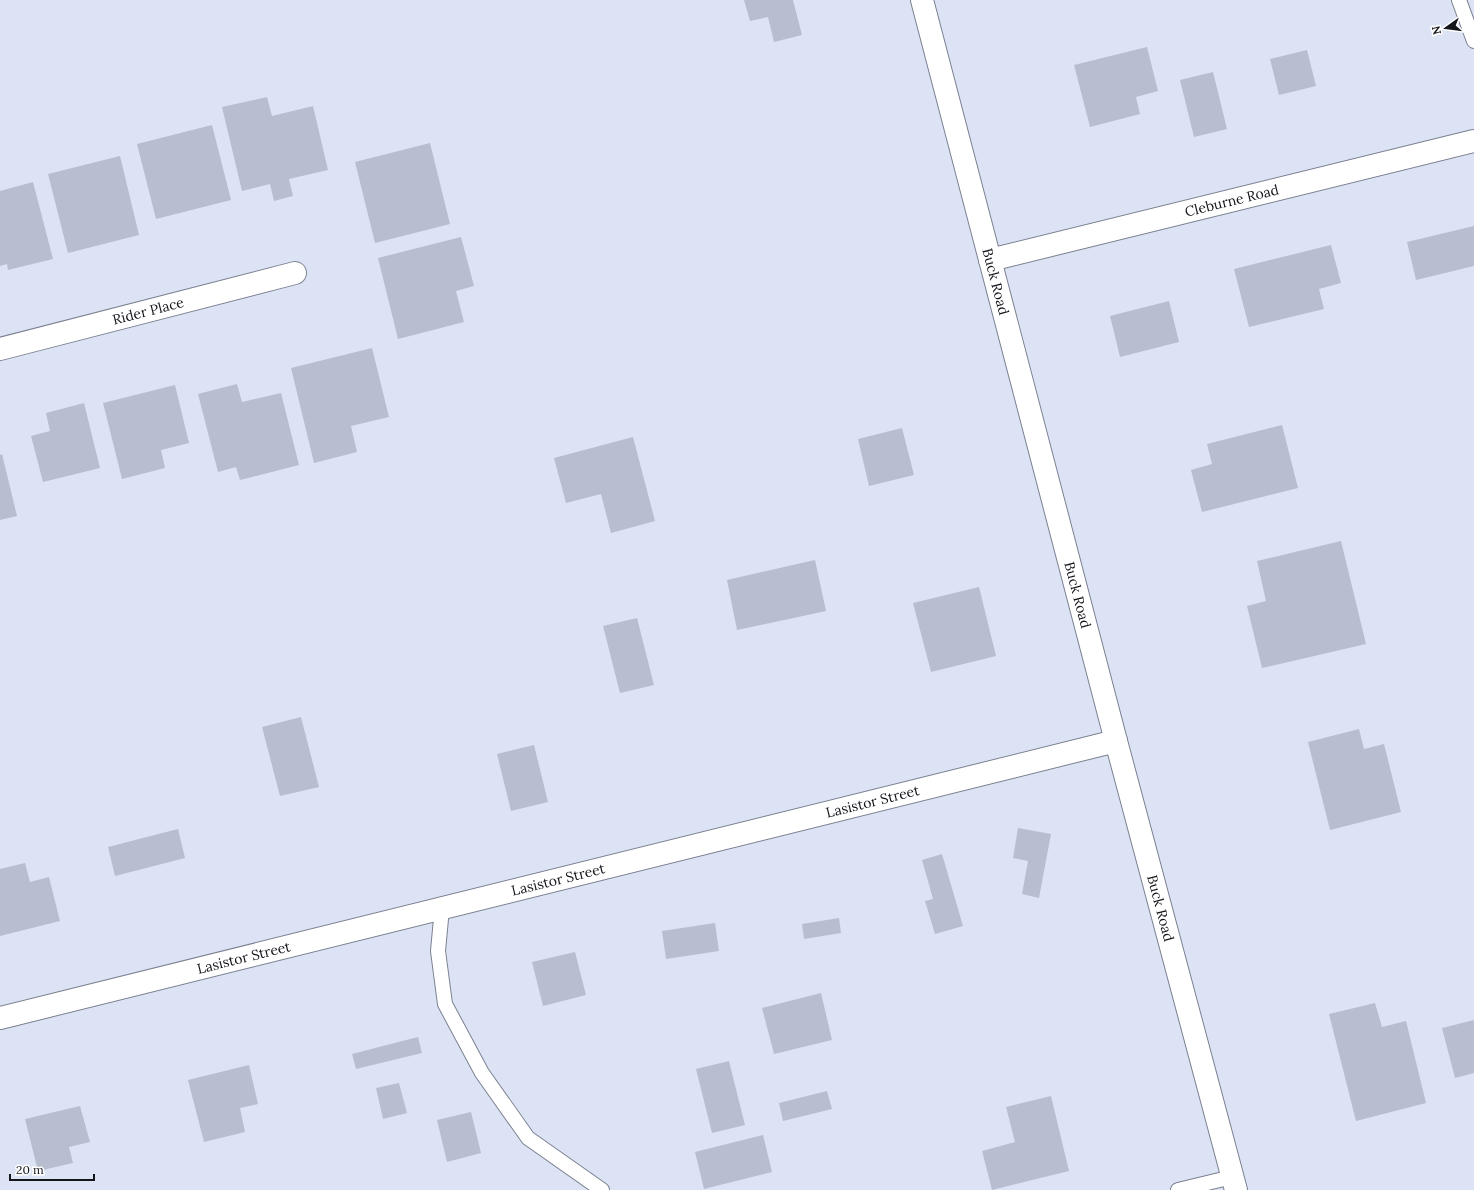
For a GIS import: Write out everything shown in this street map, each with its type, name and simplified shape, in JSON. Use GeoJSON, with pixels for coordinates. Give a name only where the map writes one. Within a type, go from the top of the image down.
{"type":"FeatureCollection","features":[{"type":"Feature","properties":{"kind":"street","name":"Buck Road"},"geometry":{"type":"LineString","coordinates":[[922,0],[1116,741],[1234,1184]]}},
{"type":"Feature","properties":{"kind":"street","name":"Cleburne Road"},"geometry":{"type":"LineString","coordinates":[[990,260],[1474,140]]}},
{"type":"Feature","properties":{"kind":"street","name":"Rider Place"},"geometry":{"type":"LineString","coordinates":[[0,349],[295,273]]}},
{"type":"Feature","properties":{"kind":"street","name":"Lasistor Street"},"geometry":{"type":"LineString","coordinates":[[0,1018],[1116,741]]}},
{"type":"Feature","properties":{"kind":"lane"},"geometry":{"type":"LineString","coordinates":[[1459,0],[1474,41]]}},
{"type":"Feature","properties":{"kind":"lane"},"geometry":{"type":"LineString","coordinates":[[442,908],[438,951],[445,1004],[482,1073],[528,1138],[602,1190]]}},
{"type":"Feature","properties":{"kind":"lane"},"geometry":{"type":"LineString","coordinates":[[1178,1190],[1234,1184]]}},
{"type":"Feature","properties":{"kind":"building"},"geometry":{"type":"Polygon","coordinates":[[[744,0],[793,0],[802,35],[774,42],[768,17],[750,21],[744,0]]]}},
{"type":"Feature","properties":{"kind":"building"},"geometry":{"type":"Polygon","coordinates":[[[1147,47],[1158,91],[1136,97],[1140,114],[1090,127],[1074,65],[1147,47]]]}},
{"type":"Feature","properties":{"kind":"building"},"geometry":{"type":"Polygon","coordinates":[[[1307,50],[1316,86],[1279,95],[1270,59],[1307,50]]]}},
{"type":"Feature","properties":{"kind":"building"},"geometry":{"type":"Polygon","coordinates":[[[1213,72],[1227,129],[1194,137],[1180,80],[1213,72]]]}},
{"type":"Feature","properties":{"kind":"building"},"geometry":{"type":"Polygon","coordinates":[[[267,97],[272,116],[313,106],[328,170],[289,179],[293,196],[274,201],[270,184],[242,191],[222,107],[267,97]]]}},
{"type":"Feature","properties":{"kind":"building"},"geometry":{"type":"Polygon","coordinates":[[[212,125],[231,200],[156,219],[137,144],[212,125]]]}},
{"type":"Feature","properties":{"kind":"building"},"geometry":{"type":"Polygon","coordinates":[[[430,143],[450,224],[375,243],[355,162],[430,143]]]}},
{"type":"Feature","properties":{"kind":"building"},"geometry":{"type":"Polygon","coordinates":[[[120,156],[139,235],[68,253],[48,174],[120,156]]]}},
{"type":"Feature","properties":{"kind":"building"},"geometry":{"type":"Polygon","coordinates":[[[33,182],[53,259],[8,270],[7,264],[0,266],[0,191],[33,182]]]}},
{"type":"Feature","properties":{"kind":"building"},"geometry":{"type":"Polygon","coordinates":[[[1474,226],[1474,266],[1416,280],[1407,242],[1474,226]]]}},
{"type":"Feature","properties":{"kind":"building"},"geometry":{"type":"Polygon","coordinates":[[[461,237],[474,286],[456,291],[464,322],[398,339],[378,258],[461,237]]]}},
{"type":"Feature","properties":{"kind":"building"},"geometry":{"type":"Polygon","coordinates":[[[1331,245],[1341,283],[1319,289],[1324,309],[1249,327],[1234,269],[1331,245]]]}},
{"type":"Feature","properties":{"kind":"building"},"geometry":{"type":"Polygon","coordinates":[[[1169,301],[1179,342],[1120,357],[1110,316],[1169,301]]]}},
{"type":"Feature","properties":{"kind":"building"},"geometry":{"type":"Polygon","coordinates":[[[372,348],[389,417],[351,426],[357,452],[314,463],[291,368],[372,348]]]}},
{"type":"Feature","properties":{"kind":"building"},"geometry":{"type":"Polygon","coordinates":[[[237,384],[242,402],[281,393],[299,465],[240,480],[236,467],[218,472],[198,394],[237,384]]]}},
{"type":"Feature","properties":{"kind":"building"},"geometry":{"type":"Polygon","coordinates":[[[175,385],[189,443],[161,450],[165,468],[122,479],[103,403],[175,385]]]}},
{"type":"Feature","properties":{"kind":"building"},"geometry":{"type":"Polygon","coordinates":[[[84,403],[100,468],[43,482],[31,436],[50,431],[46,413],[84,403]]]}},
{"type":"Feature","properties":{"kind":"building"},"geometry":{"type":"Polygon","coordinates":[[[1282,425],[1298,488],[1202,512],[1191,470],[1212,464],[1207,444],[1282,425]]]}},
{"type":"Feature","properties":{"kind":"building"},"geometry":{"type":"Polygon","coordinates":[[[902,428],[914,475],[869,486],[858,439],[902,428]]]}},
{"type":"Feature","properties":{"kind":"building"},"geometry":{"type":"Polygon","coordinates":[[[633,437],[655,521],[611,533],[601,494],[566,503],[554,458],[633,437]]]}},
{"type":"Feature","properties":{"kind":"building"},"geometry":{"type":"Polygon","coordinates":[[[2,454],[17,516],[0,520],[0,455],[2,454]]]}},
{"type":"Feature","properties":{"kind":"building"},"geometry":{"type":"Polygon","coordinates":[[[1341,541],[1366,644],[1262,668],[1247,606],[1266,601],[1257,561],[1341,541]]]}},
{"type":"Feature","properties":{"kind":"building"},"geometry":{"type":"Polygon","coordinates":[[[815,560],[826,611],[737,630],[727,580],[815,560]]]}},
{"type":"Feature","properties":{"kind":"building"},"geometry":{"type":"Polygon","coordinates":[[[979,587],[996,656],[931,672],[913,603],[979,587]]]}},
{"type":"Feature","properties":{"kind":"building"},"geometry":{"type":"Polygon","coordinates":[[[637,618],[654,685],[620,693],[603,626],[637,618]]]}},
{"type":"Feature","properties":{"kind":"building"},"geometry":{"type":"Polygon","coordinates":[[[301,717],[319,787],[280,796],[262,727],[301,717]]]}},
{"type":"Feature","properties":{"kind":"building"},"geometry":{"type":"Polygon","coordinates":[[[1359,729],[1364,749],[1384,744],[1401,812],[1330,830],[1308,742],[1359,729]]]}},
{"type":"Feature","properties":{"kind":"building"},"geometry":{"type":"Polygon","coordinates":[[[534,745],[548,802],[511,811],[497,754],[534,745]]]}},
{"type":"Feature","properties":{"kind":"building"},"geometry":{"type":"Polygon","coordinates":[[[1018,828],[1051,834],[1039,898],[1022,894],[1028,861],[1013,858],[1018,828]]]}},
{"type":"Feature","properties":{"kind":"building"},"geometry":{"type":"Polygon","coordinates":[[[178,829],[185,858],[115,876],[108,847],[178,829]]]}},
{"type":"Feature","properties":{"kind":"building"},"geometry":{"type":"Polygon","coordinates":[[[942,854],[963,926],[935,934],[925,901],[933,899],[922,860],[942,854]]]}},
{"type":"Feature","properties":{"kind":"building"},"geometry":{"type":"Polygon","coordinates":[[[25,863],[30,882],[49,877],[60,921],[0,936],[0,869],[25,863]]]}},
{"type":"Feature","properties":{"kind":"building"},"geometry":{"type":"Polygon","coordinates":[[[839,918],[841,933],[804,939],[802,924],[839,918]]]}},
{"type":"Feature","properties":{"kind":"building"},"geometry":{"type":"Polygon","coordinates":[[[715,923],[719,951],[666,959],[662,931],[715,923]]]}},
{"type":"Feature","properties":{"kind":"building"},"geometry":{"type":"Polygon","coordinates":[[[575,952],[586,995],[543,1006],[532,962],[575,952]]]}},
{"type":"Feature","properties":{"kind":"building"},"geometry":{"type":"Polygon","coordinates":[[[821,993],[832,1040],[774,1054],[762,1008],[821,993]]]}},
{"type":"Feature","properties":{"kind":"building"},"geometry":{"type":"Polygon","coordinates":[[[1375,1003],[1382,1027],[1406,1021],[1426,1103],[1356,1121],[1329,1014],[1375,1003]]]}},
{"type":"Feature","properties":{"kind":"building"},"geometry":{"type":"Polygon","coordinates":[[[1474,1020],[1474,1073],[1455,1078],[1442,1028],[1474,1020]]]}},
{"type":"Feature","properties":{"kind":"building"},"geometry":{"type":"Polygon","coordinates":[[[418,1037],[422,1053],[356,1069],[352,1054],[418,1037]]]}},
{"type":"Feature","properties":{"kind":"building"},"geometry":{"type":"Polygon","coordinates":[[[729,1061],[745,1125],[712,1133],[696,1069],[729,1061]]]}},
{"type":"Feature","properties":{"kind":"building"},"geometry":{"type":"Polygon","coordinates":[[[249,1065],[258,1104],[240,1108],[245,1132],[204,1142],[188,1080],[249,1065]]]}},
{"type":"Feature","properties":{"kind":"building"},"geometry":{"type":"Polygon","coordinates":[[[399,1083],[407,1113],[383,1119],[376,1088],[399,1083]]]}},
{"type":"Feature","properties":{"kind":"building"},"geometry":{"type":"Polygon","coordinates":[[[827,1091],[832,1109],[783,1121],[779,1103],[827,1091]]]}},
{"type":"Feature","properties":{"kind":"building"},"geometry":{"type":"Polygon","coordinates":[[[1051,1096],[1069,1171],[992,1190],[982,1151],[1015,1142],[1006,1107],[1051,1096]]]}},
{"type":"Feature","properties":{"kind":"building"},"geometry":{"type":"Polygon","coordinates":[[[80,1106],[90,1142],[69,1147],[73,1163],[38,1171],[25,1119],[80,1106]]]}},
{"type":"Feature","properties":{"kind":"building"},"geometry":{"type":"Polygon","coordinates":[[[471,1112],[481,1153],[447,1162],[437,1120],[471,1112]]]}},
{"type":"Feature","properties":{"kind":"building"},"geometry":{"type":"Polygon","coordinates":[[[763,1135],[772,1172],[704,1189],[695,1152],[763,1135]]]}}]}
